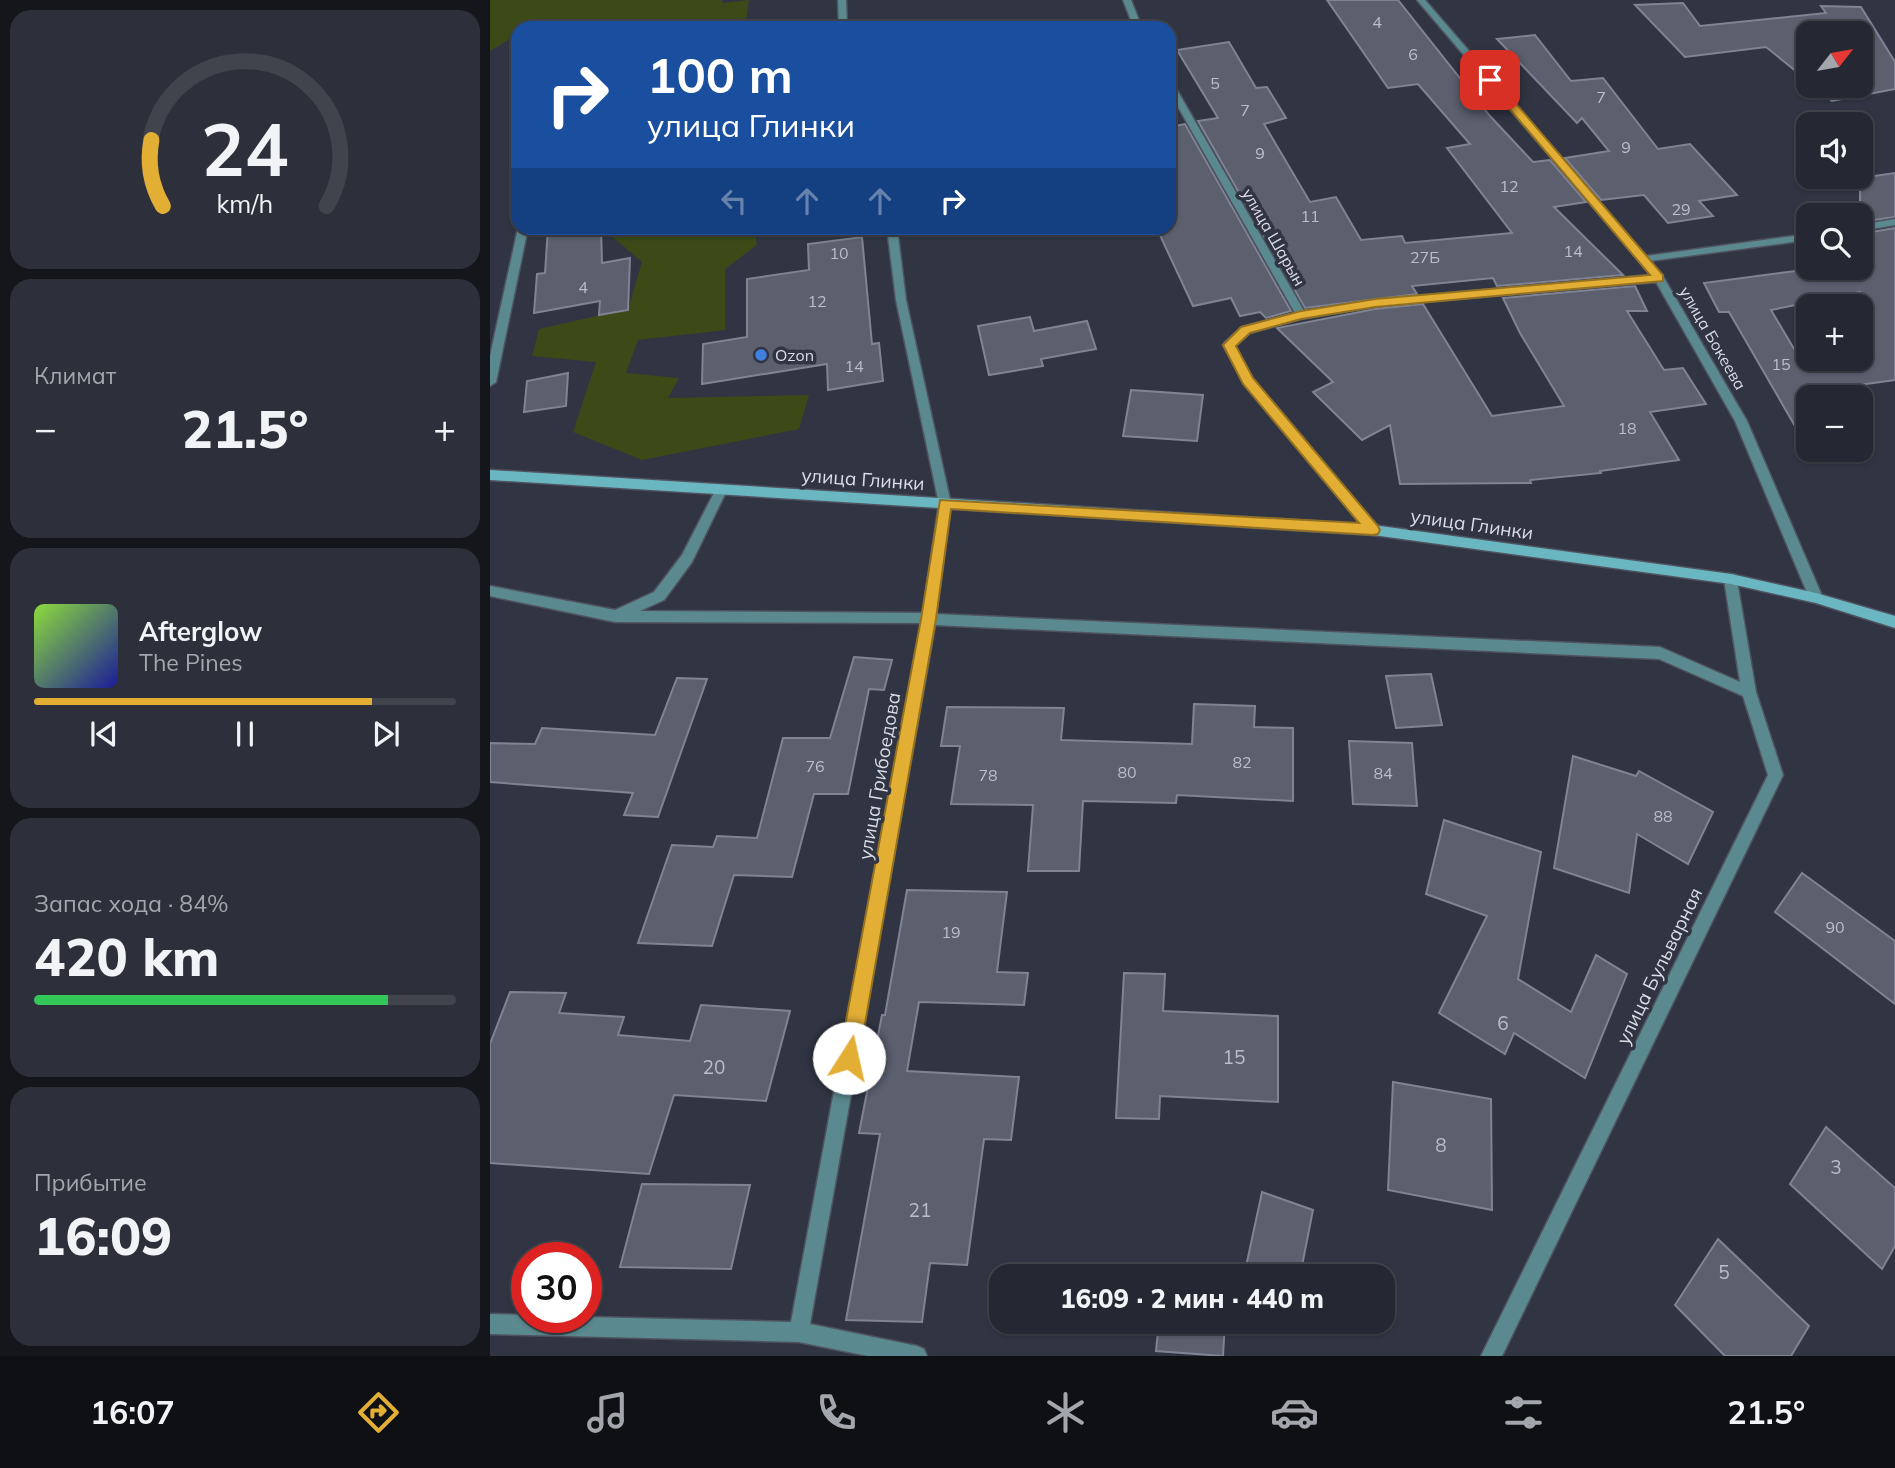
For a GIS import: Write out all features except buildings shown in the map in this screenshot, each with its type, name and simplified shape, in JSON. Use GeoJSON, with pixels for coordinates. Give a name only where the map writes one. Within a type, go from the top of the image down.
{"type":"FeatureCollection","features":[{"type":"Feature","properties":{"kind":"main road","name":"улица Глинки"},"geometry":{"type":"LineString","coordinates":[[490,475],[1373,530],[1731,579],[1816,598]]}},
{"type":"Feature","properties":{"kind":"main road"},"geometry":{"type":"LineString","coordinates":[[1816,598],[1895,622]]}},
{"type":"Feature","properties":{"kind":"street"},"geometry":{"type":"LineString","coordinates":[[842,0],[843,21]]}},
{"type":"Feature","properties":{"kind":"street"},"geometry":{"type":"LineString","coordinates":[[1127,0],[1135,21]]}},
{"type":"Feature","properties":{"kind":"street","name":"улица Бокеева"},"geometry":{"type":"LineString","coordinates":[[1421,0],[1659,278],[1741,421],[1816,598]]}},
{"type":"Feature","properties":{"kind":"street","name":"улица Шарын"},"geometry":{"type":"LineString","coordinates":[[1176,95],[1301,315],[1246,330],[1229,345],[1248,380],[1373,530]]}},
{"type":"Feature","properties":{"kind":"street"},"geometry":{"type":"LineString","coordinates":[[1873,226],[1895,222]]}},
{"type":"Feature","properties":{"kind":"street"},"geometry":{"type":"LineString","coordinates":[[490,382],[522,235]]}},
{"type":"Feature","properties":{"kind":"street","name":"улица Грибоедова"},"geometry":{"type":"LineString","coordinates":[[799,1332],[929,619],[945,504],[901,300],[893,235]]}},
{"type":"Feature","properties":{"kind":"street"},"geometry":{"type":"LineString","coordinates":[[1645,259],[1796,239]]}},
{"type":"Feature","properties":{"kind":"street"},"geometry":{"type":"LineString","coordinates":[[1301,315],[1375,303],[1659,278]]}},
{"type":"Feature","properties":{"kind":"street"},"geometry":{"type":"LineString","coordinates":[[615,616],[659,596],[687,558],[721,490]]}},
{"type":"Feature","properties":{"kind":"street","name":"улица Бульварная"},"geometry":{"type":"LineString","coordinates":[[1491,1356],[1776,775],[1749,692],[1731,579]]}},
{"type":"Feature","properties":{"kind":"street"},"geometry":{"type":"LineString","coordinates":[[490,591],[615,616],[929,619],[1660,653],[1749,692]]}},
{"type":"Feature","properties":{"kind":"street"},"geometry":{"type":"LineString","coordinates":[[490,1324],[799,1332],[917,1356]]}},
{"type":"Feature","properties":{"kind":"green space"},"geometry":{"type":"Polygon","coordinates":[[[490,0],[722,0],[722,3],[749,0],[746,19],[730,21],[511,21],[511,38],[490,51],[490,0]]]}},
{"type":"Feature","properties":{"kind":"green space"},"geometry":{"type":"Polygon","coordinates":[[[610,235],[755,235],[757,245],[725,269],[725,330],[638,340],[626,373],[679,378],[668,398],[809,395],[799,429],[642,460],[573,432],[596,362],[532,356],[539,329],[628,309],[642,262],[610,235]]]}},
{"type":"Feature","properties":{"kind":"place","name":"Ozon"},"geometry":{"type":"Point","coordinates":[761,355]}},
{"type":"Feature","properties":{"kind":"route"},"geometry":{"type":"LineString","coordinates":[[849,1058],[929,619],[945,504],[1373,530],[1248,380],[1229,345],[1246,330],[1301,315],[1375,303],[1659,278],[1490,80]]}}]}
